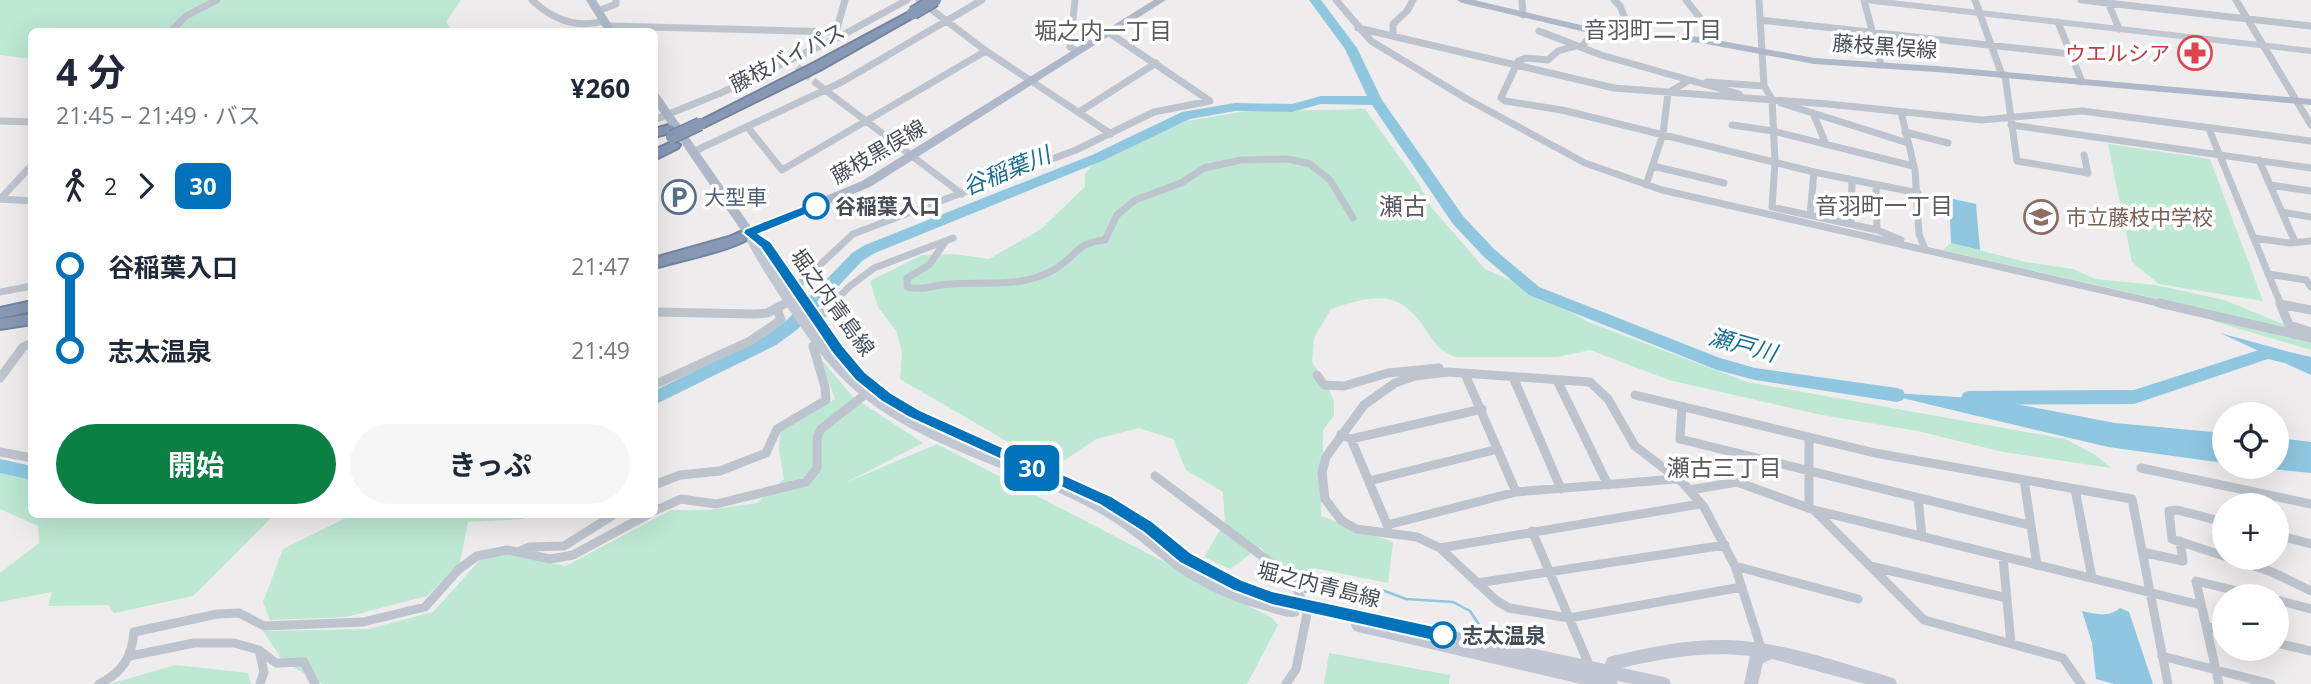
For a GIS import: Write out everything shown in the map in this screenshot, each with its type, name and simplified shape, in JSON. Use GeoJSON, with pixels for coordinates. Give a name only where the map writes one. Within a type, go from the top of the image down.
{"type":"FeatureCollection","features":[{"type":"Feature","properties":{"kind":"highway","name":"藤枝バイパス"},"geometry":{"type":"LineString","coordinates":[[671,132],[697,125],[816,67],[935,0]]}},
{"type":"Feature","properties":{"kind":"highway"},"geometry":{"type":"LineString","coordinates":[[658,133],[671,132]]}},
{"type":"Feature","properties":{"kind":"highway"},"geometry":{"type":"LineString","coordinates":[[658,141],[671,132]]}},
{"type":"Feature","properties":{"kind":"highway"},"geometry":{"type":"LineString","coordinates":[[658,150],[671,132]]}},
{"type":"Feature","properties":{"kind":"highway"},"geometry":{"type":"LineString","coordinates":[[658,253],[728,235],[749,233]]}},
{"type":"Feature","properties":{"kind":"highway"},"geometry":{"type":"LineString","coordinates":[[658,262],[733,241],[749,233]]}},
{"type":"Feature","properties":{"kind":"highway"},"geometry":{"type":"LineString","coordinates":[[0,314],[28,309]]}},
{"type":"Feature","properties":{"kind":"highway"},"geometry":{"type":"LineString","coordinates":[[0,324],[28,320]]}},
{"type":"Feature","properties":{"kind":"main road"},"geometry":{"type":"LineString","coordinates":[[591,0],[608,26]]}},
{"type":"Feature","properties":{"kind":"main road","name":"藤枝黒俣線"},"geometry":{"type":"LineString","coordinates":[[749,233],[854,190],[1161,0]]}},
{"type":"Feature","properties":{"kind":"main road","name":"藤枝黒俣線"},"geometry":{"type":"LineString","coordinates":[[1462,0],[1591,31],[1701,40],[1814,61],[2311,102]]}},
{"type":"Feature","properties":{"kind":"main road"},"geometry":{"type":"LineString","coordinates":[[1865,0],[2311,51]]}},
{"type":"Feature","properties":{"kind":"main road"},"geometry":{"type":"LineString","coordinates":[[658,104],[671,132],[695,151],[749,233]]}},
{"type":"Feature","properties":{"kind":"main road","name":"堀之内青島線"},"geometry":{"type":"LineString","coordinates":[[749,233],[756,249],[812,320],[860,376],[886,397],[915,414],[1106,500],[1148,527],[1185,558],[1203,569],[1306,609],[1611,684]]}},
{"type":"Feature","properties":{"kind":"main road","name":"堀之内青島線"},"geometry":{"type":"LineString","coordinates":[[812,320],[819,343],[867,393],[908,421],[1102,509],[1141,533],[1182,566],[1215,586],[1261,603],[1306,609],[1664,684]]}},
{"type":"Feature","properties":{"kind":"main road"},"geometry":{"type":"LineString","coordinates":[[1612,663],[1688,649],[1727,647],[1765,653],[1890,684]]}},
{"type":"Feature","properties":{"kind":"main road"},"geometry":{"type":"LineString","coordinates":[[1751,684],[1756,658],[1765,653]]}},
{"type":"Feature","properties":{"kind":"street"},"geometry":{"type":"LineString","coordinates":[[174,28],[186,16],[217,0]]}},
{"type":"Feature","properties":{"kind":"street"},"geometry":{"type":"LineString","coordinates":[[532,0],[555,21],[585,25],[838,34]]}},
{"type":"Feature","properties":{"kind":"street"},"geometry":{"type":"LineString","coordinates":[[598,11],[616,4],[616,0]]}},
{"type":"Feature","properties":{"kind":"street"},"geometry":{"type":"LineString","coordinates":[[838,34],[845,0]]}},
{"type":"Feature","properties":{"kind":"street"},"geometry":{"type":"LineString","coordinates":[[658,123],[671,132],[838,34],[907,0]]}},
{"type":"Feature","properties":{"kind":"street"},"geometry":{"type":"LineString","coordinates":[[919,0],[986,51],[1111,134]]}},
{"type":"Feature","properties":{"kind":"street"},"geometry":{"type":"LineString","coordinates":[[695,151],[749,128],[824,89],[948,22],[982,0]]}},
{"type":"Feature","properties":{"kind":"street"},"geometry":{"type":"LineString","coordinates":[[1075,0],[1070,47],[1077,51]]}},
{"type":"Feature","properties":{"kind":"street"},"geometry":{"type":"LineString","coordinates":[[1336,0],[1359,28],[1387,51],[1551,145],[1586,163],[1646,185],[2311,338]]}},
{"type":"Feature","properties":{"kind":"street"},"geometry":{"type":"LineString","coordinates":[[1393,36],[1393,24],[1407,11],[1412,0]]}},
{"type":"Feature","properties":{"kind":"street"},"geometry":{"type":"LineString","coordinates":[[1522,0],[1523,16]]}},
{"type":"Feature","properties":{"kind":"street"},"geometry":{"type":"LineString","coordinates":[[1614,0],[1620,6],[1632,35]]}},
{"type":"Feature","properties":{"kind":"street"},"geometry":{"type":"LineString","coordinates":[[1686,0],[1708,28],[1701,40]]}},
{"type":"Feature","properties":{"kind":"street"},"geometry":{"type":"LineString","coordinates":[[1759,0],[1764,86],[1772,99],[1775,162],[1772,207],[1877,230],[1909,245]]}},
{"type":"Feature","properties":{"kind":"street"},"geometry":{"type":"LineString","coordinates":[[1865,0],[1881,65]]}},
{"type":"Feature","properties":{"kind":"street"},"geometry":{"type":"LineString","coordinates":[[1975,0],[2003,75],[2017,161],[2088,173],[2084,155]]}},
{"type":"Feature","properties":{"kind":"street"},"geometry":{"type":"LineString","coordinates":[[2081,0],[2311,26]]}},
{"type":"Feature","properties":{"kind":"street"},"geometry":{"type":"LineString","coordinates":[[2236,0],[2311,125]]}},
{"type":"Feature","properties":{"kind":"street"},"geometry":{"type":"LineString","coordinates":[[2108,1],[2119,29]]}},
{"type":"Feature","properties":{"kind":"street"},"geometry":{"type":"LineString","coordinates":[[1760,20],[2071,54]]}},
{"type":"Feature","properties":{"kind":"street"},"geometry":{"type":"LineString","coordinates":[[2059,22],[2082,82]]}},
{"type":"Feature","properties":{"kind":"street"},"geometry":{"type":"LineString","coordinates":[[1359,28],[1605,87],[1772,99],[2011,122],[2311,167]]}},
{"type":"Feature","properties":{"kind":"street"},"geometry":{"type":"LineString","coordinates":[[1539,31],[1579,47],[1750,98]]}},
{"type":"Feature","properties":{"kind":"street"},"geometry":{"type":"LineString","coordinates":[[1591,31],[1590,37],[1579,47],[1558,51],[1548,60],[1522,59],[1515,65],[1502,98],[1505,101],[1562,110],[1852,181],[1918,193]]}},
{"type":"Feature","properties":{"kind":"street"},"geometry":{"type":"LineString","coordinates":[[658,312],[755,314],[777,308],[795,299],[853,234],[1111,134],[1154,112],[1210,101],[1108,32]]}},
{"type":"Feature","properties":{"kind":"street"},"geometry":{"type":"LineString","coordinates":[[749,128],[782,170],[986,51]]}},
{"type":"Feature","properties":{"kind":"street"},"geometry":{"type":"LineString","coordinates":[[790,62],[797,67]]}},
{"type":"Feature","properties":{"kind":"street"},"geometry":{"type":"LineString","coordinates":[[1079,112],[1156,63]]}},
{"type":"Feature","properties":{"kind":"street"},"geometry":{"type":"LineString","coordinates":[[1668,93],[1688,81]]}},
{"type":"Feature","properties":{"kind":"street"},"geometry":{"type":"LineString","coordinates":[[1701,83],[1716,81],[1764,86]]}},
{"type":"Feature","properties":{"kind":"street"},"geometry":{"type":"LineString","coordinates":[[816,83],[865,123],[962,194]]}},
{"type":"Feature","properties":{"kind":"street"},"geometry":{"type":"LineString","coordinates":[[1646,185],[1663,134],[1668,93]]}},
{"type":"Feature","properties":{"kind":"street"},"geometry":{"type":"LineString","coordinates":[[1772,99],[1908,143]]}},
{"type":"Feature","properties":{"kind":"street"},"geometry":{"type":"LineString","coordinates":[[2011,122],[2082,111],[2311,141]]}},
{"type":"Feature","properties":{"kind":"street"},"geometry":{"type":"LineString","coordinates":[[1901,112],[1918,193],[1919,234],[1925,249]]}},
{"type":"Feature","properties":{"kind":"street"},"geometry":{"type":"LineString","coordinates":[[1813,113],[1814,120],[1824,132],[1826,144]]}},
{"type":"Feature","properties":{"kind":"street"},"geometry":{"type":"LineString","coordinates":[[0,121],[28,122]]}},
{"type":"Feature","properties":{"kind":"street"},"geometry":{"type":"LineString","coordinates":[[1732,125],[1773,131],[1913,166]]}},
{"type":"Feature","properties":{"kind":"street"},"geometry":{"type":"LineString","coordinates":[[2209,128],[2289,325],[2311,332]]}},
{"type":"Feature","properties":{"kind":"street"},"geometry":{"type":"LineString","coordinates":[[1905,132],[1948,143]]}},
{"type":"Feature","properties":{"kind":"street"},"geometry":{"type":"LineString","coordinates":[[812,320],[874,268],[949,240],[929,265],[907,278],[907,286],[919,290],[948,284],[1016,284],[1055,269],[1086,243],[1105,240],[1109,236],[1109,226],[1114,216],[1137,199],[1160,188],[1185,182],[1205,167],[1251,160],[1298,160],[1311,165],[1331,181],[1353,218]]}},
{"type":"Feature","properties":{"kind":"street"},"geometry":{"type":"LineString","coordinates":[[2259,160],[2295,242]]}},
{"type":"Feature","properties":{"kind":"street"},"geometry":{"type":"LineString","coordinates":[[1653,166],[1724,183]]}},
{"type":"Feature","properties":{"kind":"street"},"geometry":{"type":"LineString","coordinates":[[0,199],[28,169]]}},
{"type":"Feature","properties":{"kind":"street"},"geometry":{"type":"LineString","coordinates":[[1810,215],[1814,172]]}},
{"type":"Feature","properties":{"kind":"street"},"geometry":{"type":"LineString","coordinates":[[1851,224],[1852,181]]}},
{"type":"Feature","properties":{"kind":"street"},"geometry":{"type":"LineString","coordinates":[[2270,185],[2311,191]]}},
{"type":"Feature","properties":{"kind":"street"},"geometry":{"type":"LineString","coordinates":[[1876,186],[1877,230]]}},
{"type":"Feature","properties":{"kind":"street"},"geometry":{"type":"LineString","coordinates":[[0,199],[28,201]]}},
{"type":"Feature","properties":{"kind":"street"},"geometry":{"type":"LineString","coordinates":[[2282,212],[2311,217]]}},
{"type":"Feature","properties":{"kind":"street"},"geometry":{"type":"LineString","coordinates":[[2254,238],[2311,241]]}},
{"type":"Feature","properties":{"kind":"street"},"geometry":{"type":"LineString","coordinates":[[2268,274],[2306,280],[2311,287]]}},
{"type":"Feature","properties":{"kind":"street"},"geometry":{"type":"LineString","coordinates":[[0,292],[28,287]]}},
{"type":"Feature","properties":{"kind":"street"},"geometry":{"type":"LineString","coordinates":[[2280,303],[2311,310]]}},
{"type":"Feature","properties":{"kind":"street"},"geometry":{"type":"LineString","coordinates":[[658,383],[750,341],[781,320],[777,308]]}},
{"type":"Feature","properties":{"kind":"street"},"geometry":{"type":"LineString","coordinates":[[658,483],[680,475],[719,471],[766,453],[777,429],[826,400],[826,390],[813,355],[813,346],[819,343]]}},
{"type":"Feature","properties":{"kind":"street"},"geometry":{"type":"LineString","coordinates":[[0,378],[23,347],[28,345]]}},
{"type":"Feature","properties":{"kind":"street"},"geometry":{"type":"LineString","coordinates":[[1317,375],[1324,384],[1333,386],[1415,369],[1443,368],[1468,374]]}},
{"type":"Feature","properties":{"kind":"street"},"geometry":{"type":"LineString","coordinates":[[1676,480],[1516,492],[1389,528],[1356,529],[1341,520],[1325,499],[1322,472],[1326,457],[1364,405],[1395,383],[1432,373],[1590,382],[1600,386],[1629,438],[1690,490],[1700,504],[1735,566],[1765,653]]}},
{"type":"Feature","properties":{"kind":"street"},"geometry":{"type":"LineString","coordinates":[[1468,374],[1516,492]]}},
{"type":"Feature","properties":{"kind":"street"},"geometry":{"type":"LineString","coordinates":[[1513,377],[1561,489]]}},
{"type":"Feature","properties":{"kind":"street"},"geometry":{"type":"LineString","coordinates":[[1557,380],[1608,485]]}},
{"type":"Feature","properties":{"kind":"street"},"geometry":{"type":"LineString","coordinates":[[658,510],[681,499],[716,504],[806,482],[817,468],[817,438],[821,429],[867,393]]}},
{"type":"Feature","properties":{"kind":"street"},"geometry":{"type":"LineString","coordinates":[[1635,395],[1875,453],[2132,499],[2168,684]]}},
{"type":"Feature","properties":{"kind":"street"},"geometry":{"type":"LineString","coordinates":[[1682,406],[1681,439],[2029,525]]}},
{"type":"Feature","properties":{"kind":"street"},"geometry":{"type":"LineString","coordinates":[[1341,434],[1351,439],[1482,409]]}},
{"type":"Feature","properties":{"kind":"street"},"geometry":{"type":"LineString","coordinates":[[1809,437],[1811,509],[1924,621],[2063,659],[2081,684]]}},
{"type":"Feature","properties":{"kind":"street"},"geometry":{"type":"LineString","coordinates":[[1351,439],[1389,528],[1440,548],[1497,601],[1509,608],[1569,618],[1742,587]]}},
{"type":"Feature","properties":{"kind":"street"},"geometry":{"type":"LineString","coordinates":[[1368,481],[1498,449]]}},
{"type":"Feature","properties":{"kind":"street"},"geometry":{"type":"LineString","coordinates":[[0,452],[28,457]]}},
{"type":"Feature","properties":{"kind":"street"},"geometry":{"type":"LineString","coordinates":[[2141,468],[2311,504]]}},
{"type":"Feature","properties":{"kind":"street"},"geometry":{"type":"LineString","coordinates":[[1155,476],[1280,571],[1306,609],[1296,669],[1286,684]]}},
{"type":"Feature","properties":{"kind":"street"},"geometry":{"type":"LineString","coordinates":[[2024,480],[2037,565]]}},
{"type":"Feature","properties":{"kind":"street"},"geometry":{"type":"LineString","coordinates":[[1690,490],[1737,482],[1811,509],[2201,605]]}},
{"type":"Feature","properties":{"kind":"street"},"geometry":{"type":"LineString","coordinates":[[2075,489],[2092,578]]}},
{"type":"Feature","properties":{"kind":"street"},"geometry":{"type":"LineString","coordinates":[[1918,498],[1922,537]]}},
{"type":"Feature","properties":{"kind":"street"},"geometry":{"type":"LineString","coordinates":[[1440,548],[1700,504]]}},
{"type":"Feature","properties":{"kind":"street"},"geometry":{"type":"LineString","coordinates":[[2212,519],[2177,510],[2169,512],[2172,539],[2212,552]]}},
{"type":"Feature","properties":{"kind":"street"},"geometry":{"type":"LineString","coordinates":[[519,552],[529,547],[564,546],[609,518]]}},
{"type":"Feature","properties":{"kind":"street"},"geometry":{"type":"LineString","coordinates":[[99,684],[122,670],[130,656],[134,632],[217,614],[239,613],[264,626],[363,622],[409,612],[425,607],[459,569],[477,556],[492,551],[519,552],[561,559],[642,518]]}},
{"type":"Feature","properties":{"kind":"street"},"geometry":{"type":"LineString","coordinates":[[1532,531],[1590,667]]}},
{"type":"Feature","properties":{"kind":"street"},"geometry":{"type":"LineString","coordinates":[[2289,538],[2311,544]]}},
{"type":"Feature","properties":{"kind":"street"},"geometry":{"type":"LineString","coordinates":[[2142,552],[2183,561],[2180,541]]}},
{"type":"Feature","properties":{"kind":"street"},"geometry":{"type":"LineString","coordinates":[[1477,583],[1725,545]]}},
{"type":"Feature","properties":{"kind":"street"},"geometry":{"type":"LineString","coordinates":[[2003,557],[2011,644]]}},
{"type":"Feature","properties":{"kind":"street"},"geometry":{"type":"LineString","coordinates":[[1735,566],[1858,599]]}},
{"type":"Feature","properties":{"kind":"street"},"geometry":{"type":"LineString","coordinates":[[1868,566],[2007,598]]}},
{"type":"Feature","properties":{"kind":"street"},"geometry":{"type":"LineString","coordinates":[[2266,570],[2311,591]]}},
{"type":"Feature","properties":{"kind":"street"},"geometry":{"type":"LineString","coordinates":[[2212,585],[2196,581],[2220,684]]}},
{"type":"Feature","properties":{"kind":"street"},"geometry":{"type":"LineString","coordinates":[[2289,603],[2311,609]]}},
{"type":"Feature","properties":{"kind":"street"},"geometry":{"type":"LineString","coordinates":[[2206,626],[2212,628]]}},
{"type":"Feature","properties":{"kind":"street"},"geometry":{"type":"LineString","coordinates":[[130,656],[194,643],[234,643],[259,650],[276,663],[304,662],[315,684]]}},
{"type":"Feature","properties":{"kind":"street"},"geometry":{"type":"LineString","coordinates":[[2289,646],[2311,651]]}},
{"type":"Feature","properties":{"kind":"street"},"geometry":{"type":"LineString","coordinates":[[259,650],[264,672],[260,684]]}},
{"type":"Feature","properties":{"kind":"street"},"geometry":{"type":"LineString","coordinates":[[2162,656],[2268,684]]}},
{"type":"Feature","properties":{"kind":"green space"},"geometry":{"type":"Polygon","coordinates":[[[0,0],[461,0],[446,22],[450,28],[28,28],[28,59],[0,55],[0,0]]]}},
{"type":"Feature","properties":{"kind":"green space"},"geometry":{"type":"Polygon","coordinates":[[[1365,109],[1418,183],[1431,207],[1485,269],[1534,291],[1588,322],[1747,382],[2065,439],[2094,454],[2111,468],[2003,452],[1918,431],[1822,415],[1669,380],[1590,350],[1557,357],[1456,357],[1437,345],[1414,314],[1404,306],[1383,298],[1371,299],[1331,309],[1314,338],[1312,362],[1328,386],[1334,402],[1334,415],[1323,430],[1321,516],[1393,542],[1388,583],[1314,568],[1297,585],[1260,547],[1230,569],[1204,557],[1225,522],[1223,492],[1186,470],[1173,439],[1139,428],[1096,439],[1053,468],[900,379],[902,354],[897,332],[878,307],[870,281],[922,255],[954,254],[989,259],[1041,229],[1085,187],[1085,174],[1094,163],[1187,121],[1241,112],[1365,109]]]}},
{"type":"Feature","properties":{"kind":"green space"},"geometry":{"type":"Polygon","coordinates":[[[2108,144],[2210,159],[2263,301],[2159,284],[2132,262],[2108,144]]]}},
{"type":"Feature","properties":{"kind":"green space"},"geometry":{"type":"Polygon","coordinates":[[[1951,243],[2026,262],[2073,269],[2095,279],[2155,285],[2224,300],[2283,324],[2311,331],[2311,350],[2213,321],[2211,311],[1943,250],[1951,243]]]}},
{"type":"Feature","properties":{"kind":"green space"},"geometry":{"type":"Polygon","coordinates":[[[820,358],[853,397],[923,443],[845,483],[937,444],[1272,618],[1278,625],[1247,684],[322,684],[282,660],[263,631],[368,629],[433,612],[480,560],[503,554],[566,566],[671,510],[708,510],[757,503],[784,479],[779,450],[780,432],[835,399],[820,358]]]}},
{"type":"Feature","properties":{"kind":"green space"},"geometry":{"type":"Polygon","coordinates":[[[0,473],[28,478],[28,518],[271,518],[193,596],[114,613],[108,605],[48,606],[52,592],[0,602],[0,573],[39,543],[38,526],[0,509],[0,473]]]}},
{"type":"Feature","properties":{"kind":"green space"},"geometry":{"type":"Polygon","coordinates":[[[346,518],[525,518],[468,522],[460,562],[427,596],[346,617],[270,620],[263,602],[283,549],[346,518]]]}},
{"type":"Feature","properties":{"kind":"green space"},"geometry":{"type":"Polygon","coordinates":[[[1329,653],[1450,675],[1449,684],[1324,684],[1329,653]]]}},
{"type":"Feature","properties":{"kind":"green space"},"geometry":{"type":"Polygon","coordinates":[[[175,665],[248,673],[251,684],[110,684],[175,665]]]}},
{"type":"Feature","properties":{"kind":"water"},"geometry":{"type":"Polygon","coordinates":[[[1949,198],[1976,204],[1980,250],[1951,243],[1949,198]]]}},
{"type":"Feature","properties":{"kind":"water"},"geometry":{"type":"Polygon","coordinates":[[[2220,333],[2286,351],[2311,361],[2311,375],[2220,333]]]}},
{"type":"Feature","properties":{"kind":"water"},"geometry":{"type":"Polygon","coordinates":[[[1877,392],[1990,399],[2115,423],[2212,432],[2212,461],[2108,447],[1877,392]]]}},
{"type":"Feature","properties":{"kind":"water"},"geometry":{"type":"Polygon","coordinates":[[[2289,439],[2311,442],[2311,473],[2289,471],[2289,439]]]}},
{"type":"Feature","properties":{"kind":"water"},"geometry":{"type":"Polygon","coordinates":[[[2120,608],[2129,612],[2153,684],[2114,684],[2096,679],[2092,643],[2082,611],[2106,614],[2120,608]]]}},
{"type":"Feature","properties":{"kind":"waterway","name":"瀬戸川"},"geometry":{"type":"LineString","coordinates":[[1315,0],[1351,48],[1376,101]]}},
{"type":"Feature","properties":{"kind":"waterway","name":"谷稲葉川"},"geometry":{"type":"LineString","coordinates":[[658,397],[770,341],[792,325],[857,257],[870,249],[1097,158],[1187,115],[1235,107],[1292,108],[1321,100],[1376,101]]}},
{"type":"Feature","properties":{"kind":"waterway","name":"瀬戸川"},"geometry":{"type":"LineString","coordinates":[[1376,101],[1458,220],[1489,253],[1534,291],[1717,364],[1755,374],[1897,395]]}},
{"type":"Feature","properties":{"kind":"waterway","name":"瀬戸川"},"geometry":{"type":"LineString","coordinates":[[1969,398],[2134,397],[2268,353],[2311,363]]}},
{"type":"Feature","properties":{"kind":"waterway","name":"谷稲葉川"},"geometry":{"type":"LineString","coordinates":[[0,466],[28,472]]}},
{"type":"Feature","properties":{"kind":"waterway"},"geometry":{"type":"LineString","coordinates":[[1305,592],[1319,589],[1382,590],[1406,599],[1453,602],[1470,611],[1484,632]]}},
{"type":"Feature","properties":{"kind":"tunnel"},"geometry":{"type":"LineString","coordinates":[[797,67],[816,83]]}},
{"type":"Feature","properties":{"kind":"bus line","name":"30"},"geometry":{"type":"LineString","coordinates":[[816,206],[749,233],[766,245],[838,350],[860,376],[886,397],[963,437],[1106,500],[1148,527],[1185,558],[1237,585],[1272,598],[1443,635]]}},
{"type":"Feature","properties":{"kind":"place","name":"ウエルシア"},"geometry":{"type":"Point","coordinates":[2195,53]}},
{"type":"Feature","properties":{"kind":"place","name":"大型車"},"geometry":{"type":"Point","coordinates":[679,197]}},
{"type":"Feature","properties":{"kind":"place","name":"谷稲葉入口"},"geometry":{"type":"Point","coordinates":[816,206]}},
{"type":"Feature","properties":{"kind":"place","name":"市立藤枝中学校"},"geometry":{"type":"Point","coordinates":[2041,217]}},
{"type":"Feature","properties":{"kind":"place","name":"志太温泉"},"geometry":{"type":"Point","coordinates":[1443,635]}},
{"type":"Feature","properties":{"kind":"district","name":"音羽町二丁目"},"geometry":{"type":"Point","coordinates":[1653,29]}},
{"type":"Feature","properties":{"kind":"district","name":"堀之内一丁目"},"geometry":{"type":"Point","coordinates":[1103,30]}},
{"type":"Feature","properties":{"kind":"district","name":"瀬古"},"geometry":{"type":"Point","coordinates":[1403,205]}},
{"type":"Feature","properties":{"kind":"district","name":"音羽町一丁目"},"geometry":{"type":"Point","coordinates":[1884,205]}},
{"type":"Feature","properties":{"kind":"district","name":"瀬古三丁目"},"geometry":{"type":"Point","coordinates":[1724,467]}}]}
